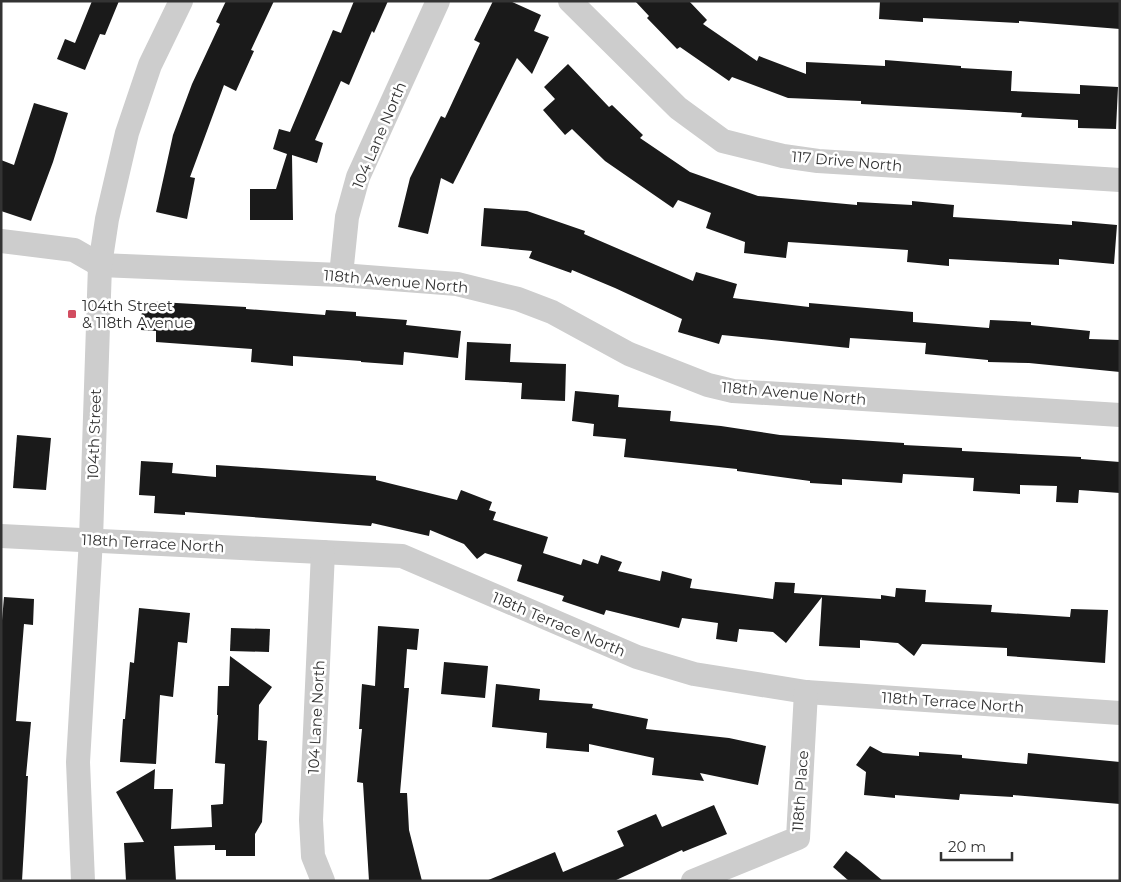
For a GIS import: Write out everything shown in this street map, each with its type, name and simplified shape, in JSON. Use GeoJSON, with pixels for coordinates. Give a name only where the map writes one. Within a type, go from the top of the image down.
{"type":"FeatureCollection","features":[{"type":"Feature","properties":{"kind":"street","name":"104th Street"},"geometry":{"type":"LineString","coordinates":[[83,881],[78,762],[91,540],[100,265],[107,219],[127,133],[150,65],[181,1]]}},
{"type":"Feature","properties":{"kind":"street","name":"104 Lane North"},"geometry":{"type":"LineString","coordinates":[[341,275],[346,217],[358,177],[438,1]]}},
{"type":"Feature","properties":{"kind":"street","name":"117 Drive North"},"geometry":{"type":"LineString","coordinates":[[570,1],[678,108],[723,141],[783,156],[818,161],[1120,180]]}},
{"type":"Feature","properties":{"kind":"street"},"geometry":{"type":"LineString","coordinates":[[1,241],[74,250],[100,265]]}},
{"type":"Feature","properties":{"kind":"street","name":"118th Avenue North"},"geometry":{"type":"LineString","coordinates":[[100,265],[341,275],[457,284],[518,299],[552,312],[629,354],[708,384],[733,391],[1120,415]]}},
{"type":"Feature","properties":{"kind":"street","name":"118th Terrace North"},"geometry":{"type":"LineString","coordinates":[[1,536],[402,556],[638,657],[694,674],[806,692],[1120,713]]}},
{"type":"Feature","properties":{"kind":"street","name":"104 Lane North"},"geometry":{"type":"LineString","coordinates":[[323,552],[311,820],[313,856],[323,881]]}},
{"type":"Feature","properties":{"kind":"street","name":"118th Place"},"geometry":{"type":"LineString","coordinates":[[693,881],[798,838],[806,692]]}},
{"type":"Feature","properties":{"kind":"building"},"geometry":{"type":"Polygon","coordinates":[[[92,1],[119,1],[105,35],[100,34],[85,70],[57,59],[65,39],[75,43],[92,1]]]}},
{"type":"Feature","properties":{"kind":"building"},"geometry":{"type":"Polygon","coordinates":[[[226,1],[274,1],[251,50],[254,51],[236,91],[224,85],[190,177],[195,178],[187,219],[156,212],[173,135],[192,84],[220,24],[216,22],[226,1]]]}},
{"type":"Feature","properties":{"kind":"building"},"geometry":{"type":"Polygon","coordinates":[[[354,1],[388,1],[374,33],[372,31],[349,85],[341,81],[315,140],[323,143],[317,163],[292,155],[293,220],[250,220],[250,189],[276,189],[287,154],[273,149],[279,129],[290,132],[333,30],[341,33],[354,1]]]}},
{"type":"Feature","properties":{"kind":"building"},"geometry":{"type":"Polygon","coordinates":[[[493,1],[510,1],[541,15],[534,31],[549,37],[532,74],[517,58],[453,184],[441,178],[428,234],[398,227],[410,178],[441,116],[445,118],[480,43],[474,40],[493,1]]]}},
{"type":"Feature","properties":{"kind":"building"},"geometry":{"type":"Polygon","coordinates":[[[635,1],[689,1],[707,20],[703,24],[757,61],[759,56],[806,74],[806,62],[885,66],[885,60],[1012,71],[1011,91],[1080,94],[1080,85],[1118,87],[1116,129],[1078,128],[1078,120],[1021,117],[1022,113],[861,104],[861,101],[788,98],[732,77],[729,81],[680,47],[677,49],[647,18],[649,16],[635,1]]]}},
{"type":"Feature","properties":{"kind":"building"},"geometry":{"type":"Polygon","coordinates":[[[880,1],[1120,1],[1120,29],[1019,21],[1019,23],[923,18],[923,22],[879,19],[880,1]]]}},
{"type":"Feature","properties":{"kind":"building"},"geometry":{"type":"Polygon","coordinates":[[[568,64],[609,107],[612,105],[643,135],[640,138],[690,172],[758,196],[857,205],[857,202],[912,205],[912,201],[954,205],[953,217],[1072,225],[1072,221],[1117,225],[1114,264],[1059,259],[1059,265],[949,259],[949,266],[907,262],[908,250],[788,242],[786,258],[744,253],[745,242],[706,228],[711,213],[678,200],[673,208],[605,161],[572,129],[565,135],[543,110],[555,99],[544,87],[568,64]]]}},
{"type":"Feature","properties":{"kind":"building"},"geometry":{"type":"Polygon","coordinates":[[[34,103],[68,113],[53,162],[31,221],[1,211],[1,160],[14,165],[34,103]]]}},
{"type":"Feature","properties":{"kind":"building"},"geometry":{"type":"Polygon","coordinates":[[[484,208],[527,211],[585,231],[584,234],[693,281],[696,272],[737,284],[733,298],[809,307],[809,303],[913,312],[913,322],[989,328],[990,320],[1031,322],[1031,325],[1090,331],[1089,339],[1120,340],[1120,372],[1029,363],[988,362],[988,360],[925,354],[926,343],[850,338],[849,348],[722,335],[719,344],[678,332],[682,319],[615,288],[572,270],[571,273],[529,258],[532,251],[481,246],[484,208]]]}},
{"type":"Feature","properties":{"kind":"building"},"geometry":{"type":"Polygon","coordinates":[[[142,301],[246,307],[246,309],[325,315],[326,310],[356,312],[356,316],[407,320],[406,325],[461,331],[458,358],[404,352],[403,365],[293,356],[293,366],[251,362],[252,349],[156,342],[156,331],[141,330],[142,301]]]}},
{"type":"Feature","properties":{"kind":"building"},"geometry":{"type":"Polygon","coordinates":[[[467,342],[511,344],[510,362],[566,364],[565,401],[521,399],[522,383],[465,380],[467,342]]]}},
{"type":"Feature","properties":{"kind":"building"},"geometry":{"type":"Polygon","coordinates":[[[575,391],[619,395],[618,407],[671,411],[670,421],[780,435],[962,448],[962,451],[1081,457],[1081,459],[1120,462],[1120,493],[1079,490],[1078,503],[1056,502],[1057,486],[1020,485],[1020,494],[973,491],[974,478],[903,474],[902,483],[842,479],[842,485],[810,483],[810,481],[737,471],[737,469],[624,457],[626,439],[593,436],[594,424],[572,421],[575,391]]]}},
{"type":"Feature","properties":{"kind":"building"},"geometry":{"type":"Polygon","coordinates":[[[17,435],[51,438],[46,490],[13,488],[17,435]]]}},
{"type":"Feature","properties":{"kind":"building"},"geometry":{"type":"Polygon","coordinates":[[[141,461],[173,463],[172,473],[216,477],[216,465],[376,476],[376,480],[457,500],[461,490],[492,502],[489,510],[496,512],[493,520],[548,537],[543,553],[581,565],[583,559],[598,564],[601,555],[622,562],[618,571],[660,581],[662,571],[692,579],[690,588],[773,599],[775,582],[795,583],[794,593],[881,599],[881,595],[895,597],[896,588],[926,590],[925,602],[992,605],[991,612],[1070,617],[1071,609],[1108,610],[1105,663],[1007,656],[1007,648],[922,644],[914,656],[898,643],[860,640],[860,648],[819,646],[822,597],[786,643],[773,632],[739,629],[737,642],[716,639],[718,623],[682,618],[679,628],[606,610],[604,615],[562,601],[564,596],[517,581],[522,565],[485,553],[477,559],[464,544],[430,530],[429,536],[372,523],[371,526],[185,512],[185,515],[154,513],[155,496],[139,495],[141,461]]]}},
{"type":"Feature","properties":{"kind":"building"},"geometry":{"type":"Polygon","coordinates":[[[4,597],[34,599],[33,625],[24,624],[16,721],[31,722],[26,776],[28,776],[22,881],[1,881],[1,632],[4,597]]]}},
{"type":"Feature","properties":{"kind":"building"},"geometry":{"type":"Polygon","coordinates":[[[139,608],[190,613],[187,643],[178,642],[173,697],[160,695],[156,764],[120,762],[130,662],[134,663],[139,608]]]}},
{"type":"Feature","properties":{"kind":"building"},"geometry":{"type":"Polygon","coordinates":[[[378,626],[419,629],[417,650],[407,649],[404,688],[409,688],[400,793],[407,793],[409,830],[422,881],[369,881],[363,783],[357,782],[362,729],[359,729],[362,684],[375,686],[378,626]]]}},
{"type":"Feature","properties":{"kind":"building"},"geometry":{"type":"Polygon","coordinates":[[[231,628],[270,629],[269,652],[230,651],[231,628]]]}},
{"type":"Feature","properties":{"kind":"building"},"geometry":{"type":"Polygon","coordinates":[[[230,656],[272,687],[259,705],[258,740],[267,741],[262,822],[255,834],[255,856],[226,856],[226,850],[215,850],[215,845],[174,846],[176,881],[126,881],[124,843],[144,842],[116,792],[155,769],[154,789],[173,789],[171,829],[212,827],[211,805],[223,804],[225,764],[215,763],[218,686],[229,686],[230,656]]]}},
{"type":"Feature","properties":{"kind":"building"},"geometry":{"type":"Polygon","coordinates":[[[444,662],[488,666],[485,698],[441,694],[444,662]]]}},
{"type":"Feature","properties":{"kind":"building"},"geometry":{"type":"Polygon","coordinates":[[[496,684],[540,689],[539,700],[593,704],[592,708],[648,719],[646,729],[729,738],[766,746],[758,785],[700,773],[704,781],[652,775],[654,758],[589,744],[589,752],[546,748],[547,733],[492,727],[496,684]]]}},
{"type":"Feature","properties":{"kind":"building"},"geometry":{"type":"Polygon","coordinates":[[[870,746],[883,753],[919,756],[919,752],[962,755],[962,758],[1027,764],[1028,753],[1120,762],[1120,804],[1013,795],[1013,797],[960,794],[959,800],[895,795],[895,798],[864,795],[866,772],[856,765],[870,746]]]}},
{"type":"Feature","properties":{"kind":"building"},"geometry":{"type":"Polygon","coordinates":[[[714,805],[727,834],[683,852],[682,850],[614,881],[486,881],[555,852],[563,872],[624,846],[617,831],[656,814],[662,827],[714,805]]]}},
{"type":"Feature","properties":{"kind":"building"},"geometry":{"type":"Polygon","coordinates":[[[846,851],[883,881],[849,881],[833,867],[846,851]]]}},
{"type":"Feature","properties":{"kind":"place","name":"104th Street & 118th Avenue"},"geometry":{"type":"Point","coordinates":[72,314]}}]}
